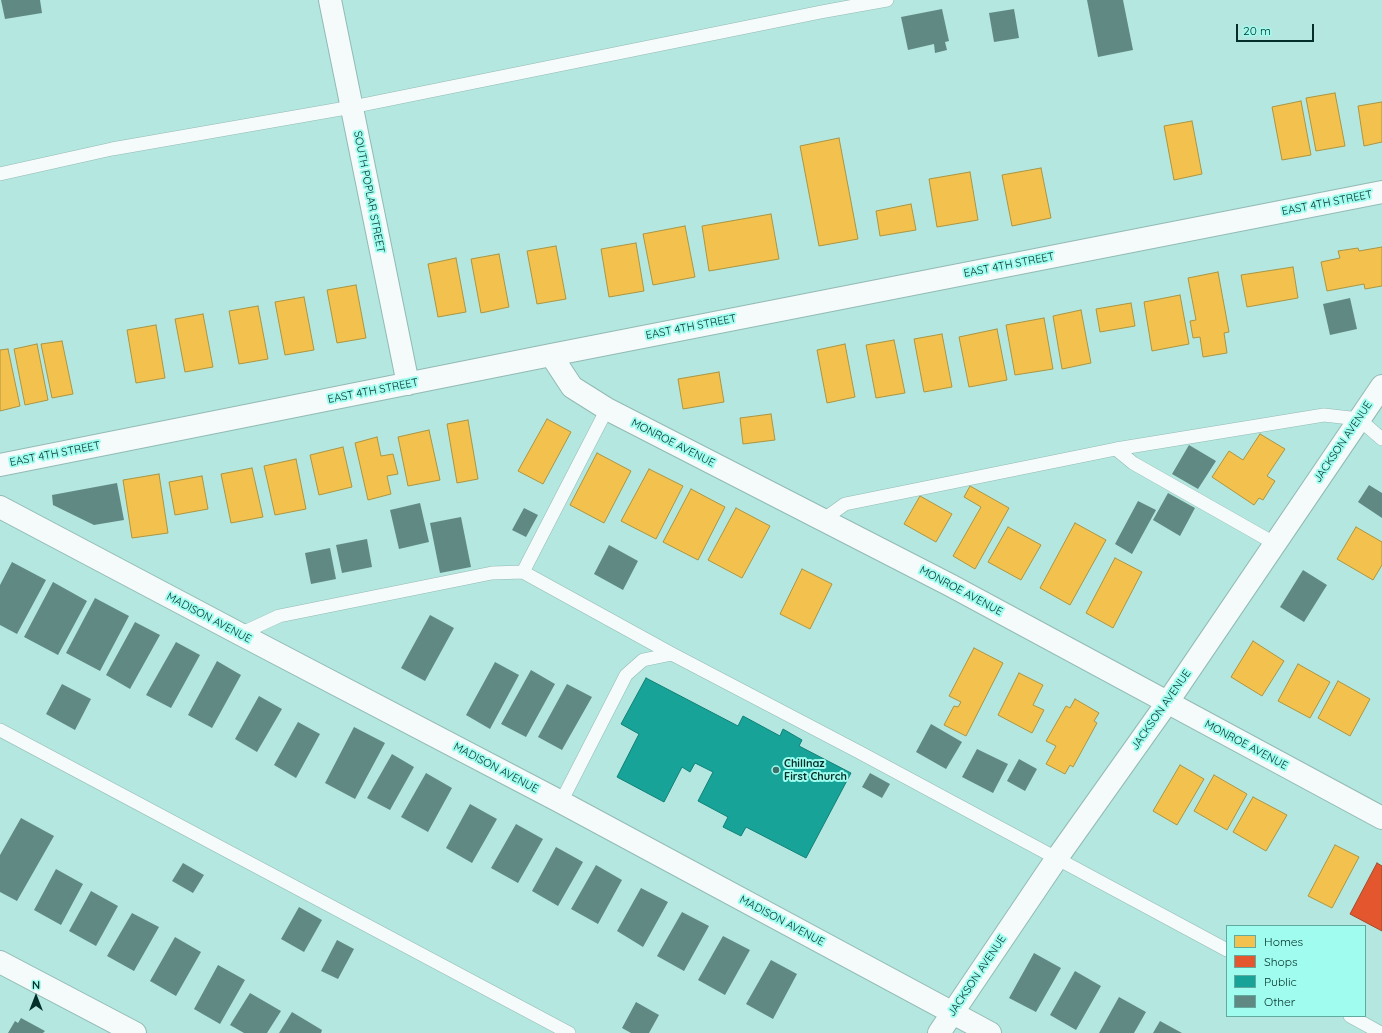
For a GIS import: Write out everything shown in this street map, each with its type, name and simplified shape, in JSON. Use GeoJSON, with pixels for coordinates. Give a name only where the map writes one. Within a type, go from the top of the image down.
{"type":"FeatureCollection","features":[{"type":"Feature","properties":{"kind":"street","name":"SOUTH POPLAR STREET"},"geometry":{"type":"LineString","coordinates":[[330,0],[408,384]]}},
{"type":"Feature","properties":{"kind":"street","name":"EAST 4TH STREET"},"geometry":{"type":"LineString","coordinates":[[0,465],[1382,192]]}},
{"type":"Feature","properties":{"kind":"street","name":"MONROE AVENUE"},"geometry":{"type":"LineString","coordinates":[[551,355],[572,387],[607,409],[950,585],[1382,818]]}},
{"type":"Feature","properties":{"kind":"street","name":"JACKSON AVENUE"},"geometry":{"type":"LineString","coordinates":[[939,1033],[1057,858],[1167,703],[1274,543],[1382,386]]}},
{"type":"Feature","properties":{"kind":"street","name":"MADISON AVENUE"},"geometry":{"type":"LineString","coordinates":[[0,507],[561,802],[990,1033]]}},
{"type":"Feature","properties":{"kind":"street"},"geometry":{"type":"LineString","coordinates":[[0,962],[135,1033]]}},
{"type":"Feature","properties":{"kind":"lane"},"geometry":{"type":"LineString","coordinates":[[0,174],[112,149],[352,107],[886,0]]}},
{"type":"Feature","properties":{"kind":"lane"},"geometry":{"type":"LineString","coordinates":[[523,572],[607,409]]}},
{"type":"Feature","properties":{"kind":"lane"},"geometry":{"type":"LineString","coordinates":[[824,519],[845,504],[1116,449],[1324,415],[1359,419],[1382,439]]}},
{"type":"Feature","properties":{"kind":"lane"},"geometry":{"type":"LineString","coordinates":[[1116,449],[1133,463],[1274,543]]}},
{"type":"Feature","properties":{"kind":"lane"},"geometry":{"type":"LineString","coordinates":[[240,634],[279,616],[492,573],[523,572],[672,654],[859,752],[1226,949]]}},
{"type":"Feature","properties":{"kind":"lane"},"geometry":{"type":"LineString","coordinates":[[561,802],[626,675],[644,660],[672,654]]}},
{"type":"Feature","properties":{"kind":"lane"},"geometry":{"type":"LineString","coordinates":[[0,730],[569,1033]]}},
{"type":"Feature","properties":{"kind":"lane"},"geometry":{"type":"LineString","coordinates":[[1352,1017],[1381,1033]]}},
{"type":"Feature","properties":{"kind":"building: Homes"},"geometry":{"type":"Polygon","coordinates":[[[1335,93],[1345,146],[1316,151],[1306,98],[1335,93]]]}},
{"type":"Feature","properties":{"kind":"building: Homes"},"geometry":{"type":"Polygon","coordinates":[[[1301,101],[1311,155],[1282,160],[1272,107],[1301,101]]]}},
{"type":"Feature","properties":{"kind":"building: Homes"},"geometry":{"type":"Polygon","coordinates":[[[1382,102],[1382,142],[1364,146],[1358,106],[1382,102]]]}},
{"type":"Feature","properties":{"kind":"building: Homes"},"geometry":{"type":"Polygon","coordinates":[[[1192,121],[1202,174],[1174,180],[1164,126],[1192,121]]]}},
{"type":"Feature","properties":{"kind":"building: Homes"},"geometry":{"type":"Polygon","coordinates":[[[839,138],[858,239],[819,246],[800,146],[839,138]]]}},
{"type":"Feature","properties":{"kind":"building: Homes"},"geometry":{"type":"Polygon","coordinates":[[[1041,168],[1051,218],[1012,226],[1002,175],[1041,168]]]}},
{"type":"Feature","properties":{"kind":"building: Homes"},"geometry":{"type":"Polygon","coordinates":[[[970,172],[978,220],[937,227],[929,179],[970,172]]]}},
{"type":"Feature","properties":{"kind":"building: Homes"},"geometry":{"type":"Polygon","coordinates":[[[911,204],[916,230],[880,236],[876,211],[911,204]]]}},
{"type":"Feature","properties":{"kind":"building: Homes"},"geometry":{"type":"Polygon","coordinates":[[[771,214],[779,259],[709,271],[702,226],[771,214]]]}},
{"type":"Feature","properties":{"kind":"building: Homes"},"geometry":{"type":"Polygon","coordinates":[[[685,226],[695,277],[653,285],[643,234],[685,226]]]}},
{"type":"Feature","properties":{"kind":"building: Homes"},"geometry":{"type":"Polygon","coordinates":[[[636,243],[644,291],[609,297],[601,249],[636,243]]]}},
{"type":"Feature","properties":{"kind":"building: Homes"},"geometry":{"type":"Polygon","coordinates":[[[556,246],[566,299],[537,304],[527,251],[556,246]]]}},
{"type":"Feature","properties":{"kind":"building: Homes"},"geometry":{"type":"Polygon","coordinates":[[[1382,247],[1382,286],[1365,289],[1364,284],[1327,291],[1321,262],[1340,258],[1338,251],[1358,248],[1359,251],[1382,247]]]}},
{"type":"Feature","properties":{"kind":"building: Homes"},"geometry":{"type":"Polygon","coordinates":[[[499,254],[509,307],[481,313],[471,259],[499,254]]]}},
{"type":"Feature","properties":{"kind":"building: Homes"},"geometry":{"type":"Polygon","coordinates":[[[456,258],[466,312],[438,317],[428,264],[456,258]]]}},
{"type":"Feature","properties":{"kind":"building: Homes"},"geometry":{"type":"Polygon","coordinates":[[[1293,267],[1298,298],[1247,307],[1241,275],[1293,267]]]}},
{"type":"Feature","properties":{"kind":"building: Homes"},"geometry":{"type":"Polygon","coordinates":[[[1218,272],[1229,332],[1224,333],[1227,353],[1203,357],[1200,337],[1193,338],[1190,321],[1196,320],[1188,278],[1218,272]]]}},
{"type":"Feature","properties":{"kind":"building: Homes"},"geometry":{"type":"Polygon","coordinates":[[[356,285],[366,338],[337,343],[327,290],[356,285]]]}},
{"type":"Feature","properties":{"kind":"building: Homes"},"geometry":{"type":"Polygon","coordinates":[[[1180,295],[1189,344],[1152,351],[1144,302],[1180,295]]]}},
{"type":"Feature","properties":{"kind":"building: Homes"},"geometry":{"type":"Polygon","coordinates":[[[304,297],[314,350],[285,355],[275,302],[304,297]]]}},
{"type":"Feature","properties":{"kind":"building: Homes"},"geometry":{"type":"Polygon","coordinates":[[[1131,303],[1135,326],[1100,332],[1096,309],[1131,303]]]}},
{"type":"Feature","properties":{"kind":"building: Homes"},"geometry":{"type":"Polygon","coordinates":[[[258,306],[268,359],[239,364],[229,311],[258,306]]]}},
{"type":"Feature","properties":{"kind":"building: Homes"},"geometry":{"type":"Polygon","coordinates":[[[1081,310],[1091,363],[1062,369],[1053,316],[1081,310]]]}},
{"type":"Feature","properties":{"kind":"building: Homes"},"geometry":{"type":"Polygon","coordinates":[[[203,314],[213,367],[185,372],[175,319],[203,314]]]}},
{"type":"Feature","properties":{"kind":"building: Homes"},"geometry":{"type":"Polygon","coordinates":[[[1044,318],[1053,369],[1015,375],[1006,325],[1044,318]]]}},
{"type":"Feature","properties":{"kind":"building: Homes"},"geometry":{"type":"Polygon","coordinates":[[[156,325],[165,378],[136,383],[127,330],[156,325]]]}},
{"type":"Feature","properties":{"kind":"building: Homes"},"geometry":{"type":"Polygon","coordinates":[[[997,329],[1007,380],[969,387],[959,337],[997,329]]]}},
{"type":"Feature","properties":{"kind":"building: Homes"},"geometry":{"type":"Polygon","coordinates":[[[942,334],[952,387],[924,392],[914,339],[942,334]]]}},
{"type":"Feature","properties":{"kind":"building: Homes"},"geometry":{"type":"Polygon","coordinates":[[[894,340],[905,393],[876,398],[866,345],[894,340]]]}},
{"type":"Feature","properties":{"kind":"building: Homes"},"geometry":{"type":"Polygon","coordinates":[[[62,341],[73,394],[52,398],[41,344],[62,341]]]}},
{"type":"Feature","properties":{"kind":"building: Homes"},"geometry":{"type":"Polygon","coordinates":[[[37,344],[48,400],[25,405],[14,349],[37,344]]]}},
{"type":"Feature","properties":{"kind":"building: Homes"},"geometry":{"type":"Polygon","coordinates":[[[845,344],[855,397],[827,403],[817,350],[845,344]]]}},
{"type":"Feature","properties":{"kind":"building: Homes"},"geometry":{"type":"Polygon","coordinates":[[[8,349],[20,406],[0,411],[0,350],[8,349]]]}},
{"type":"Feature","properties":{"kind":"building: Homes"},"geometry":{"type":"Polygon","coordinates":[[[719,372],[724,402],[683,409],[678,379],[719,372]]]}},
{"type":"Feature","properties":{"kind":"building: Homes"},"geometry":{"type":"Polygon","coordinates":[[[771,414],[775,440],[743,444],[740,418],[771,414]]]}},
{"type":"Feature","properties":{"kind":"building: Homes"},"geometry":{"type":"Polygon","coordinates":[[[547,419],[571,432],[543,484],[518,471],[547,419]]]}},
{"type":"Feature","properties":{"kind":"building: Homes"},"geometry":{"type":"Polygon","coordinates":[[[468,420],[478,479],[457,483],[447,424],[468,420]]]}},
{"type":"Feature","properties":{"kind":"building: Homes"},"geometry":{"type":"Polygon","coordinates":[[[429,430],[440,480],[408,486],[398,437],[429,430]]]}},
{"type":"Feature","properties":{"kind":"building: Homes"},"geometry":{"type":"Polygon","coordinates":[[[1260,434],[1285,449],[1267,476],[1275,481],[1263,500],[1259,498],[1254,505],[1212,477],[1229,451],[1243,460],[1260,434]]]}},
{"type":"Feature","properties":{"kind":"building: Homes"},"geometry":{"type":"Polygon","coordinates":[[[377,437],[381,456],[393,454],[398,474],[387,476],[391,494],[368,500],[355,443],[377,437]]]}},
{"type":"Feature","properties":{"kind":"building: Homes"},"geometry":{"type":"Polygon","coordinates":[[[343,447],[352,487],[319,495],[310,455],[343,447]]]}},
{"type":"Feature","properties":{"kind":"building: Homes"},"geometry":{"type":"Polygon","coordinates":[[[597,453],[631,471],[604,523],[570,505],[597,453]]]}},
{"type":"Feature","properties":{"kind":"building: Homes"},"geometry":{"type":"Polygon","coordinates":[[[296,459],[306,509],[275,515],[264,466],[296,459]]]}},
{"type":"Feature","properties":{"kind":"building: Homes"},"geometry":{"type":"Polygon","coordinates":[[[252,468],[263,517],[231,523],[221,474],[252,468]]]}},
{"type":"Feature","properties":{"kind":"building: Homes"},"geometry":{"type":"Polygon","coordinates":[[[649,469],[683,486],[656,539],[621,521],[649,469]]]}},
{"type":"Feature","properties":{"kind":"building: Homes"},"geometry":{"type":"Polygon","coordinates":[[[159,474],[168,533],[132,538],[123,480],[159,474]]]}},
{"type":"Feature","properties":{"kind":"building: Homes"},"geometry":{"type":"Polygon","coordinates":[[[202,476],[208,509],[175,515],[169,482],[202,476]]]}},
{"type":"Feature","properties":{"kind":"building: Homes"},"geometry":{"type":"Polygon","coordinates":[[[970,486],[1009,508],[975,569],[953,556],[981,507],[964,497],[970,486]]]}},
{"type":"Feature","properties":{"kind":"building: Homes"},"geometry":{"type":"Polygon","coordinates":[[[691,489],[725,507],[698,560],[663,542],[691,489]]]}},
{"type":"Feature","properties":{"kind":"building: Homes"},"geometry":{"type":"Polygon","coordinates":[[[920,496],[952,514],[936,542],[904,524],[920,496]]]}},
{"type":"Feature","properties":{"kind":"building: Homes"},"geometry":{"type":"Polygon","coordinates":[[[736,508],[770,526],[742,578],[708,560],[736,508]]]}},
{"type":"Feature","properties":{"kind":"building: Homes"},"geometry":{"type":"Polygon","coordinates":[[[1075,523],[1106,540],[1070,605],[1040,588],[1075,523]]]}},
{"type":"Feature","properties":{"kind":"building: Homes"},"geometry":{"type":"Polygon","coordinates":[[[1008,527],[1041,545],[1021,580],[988,562],[1008,527]]]}},
{"type":"Feature","properties":{"kind":"building: Homes"},"geometry":{"type":"Polygon","coordinates":[[[1356,527],[1382,542],[1382,565],[1373,580],[1337,559],[1356,527]]]}},
{"type":"Feature","properties":{"kind":"building: Homes"},"geometry":{"type":"Polygon","coordinates":[[[1115,558],[1142,572],[1113,628],[1086,613],[1115,558]]]}},
{"type":"Feature","properties":{"kind":"building: Homes"},"geometry":{"type":"Polygon","coordinates":[[[802,569],[832,584],[810,629],[780,614],[802,569]]]}},
{"type":"Feature","properties":{"kind":"building: Homes"},"geometry":{"type":"Polygon","coordinates":[[[1253,641],[1284,661],[1262,696],[1231,677],[1253,641]]]}},
{"type":"Feature","properties":{"kind":"building: Homes"},"geometry":{"type":"Polygon","coordinates":[[[974,648],[1003,663],[966,736],[944,725],[954,706],[958,707],[961,702],[949,696],[974,648]]]}},
{"type":"Feature","properties":{"kind":"building: Homes"},"geometry":{"type":"Polygon","coordinates":[[[1298,664],[1330,682],[1310,718],[1278,701],[1298,664]]]}},
{"type":"Feature","properties":{"kind":"building: Homes"},"geometry":{"type":"Polygon","coordinates":[[[1019,673],[1043,685],[1033,705],[1044,710],[1032,733],[998,715],[1019,673]]]}},
{"type":"Feature","properties":{"kind":"building: Homes"},"geometry":{"type":"Polygon","coordinates":[[[1338,681],[1370,699],[1350,736],[1318,718],[1338,681]]]}},
{"type":"Feature","properties":{"kind":"building: Homes"},"geometry":{"type":"Polygon","coordinates":[[[1075,699],[1099,713],[1094,721],[1097,723],[1073,767],[1070,765],[1065,774],[1046,764],[1056,746],[1046,741],[1066,706],[1070,708],[1075,699]]]}},
{"type":"Feature","properties":{"kind":"building: Homes"},"geometry":{"type":"Polygon","coordinates":[[[1180,765],[1204,779],[1177,825],[1153,811],[1180,765]]]}},
{"type":"Feature","properties":{"kind":"building: Homes"},"geometry":{"type":"Polygon","coordinates":[[[1214,775],[1247,794],[1227,830],[1194,811],[1214,775]]]}},
{"type":"Feature","properties":{"kind":"building: Homes"},"geometry":{"type":"Polygon","coordinates":[[[1253,797],[1287,815],[1266,851],[1233,832],[1253,797]]]}},
{"type":"Feature","properties":{"kind":"building: Homes"},"geometry":{"type":"Polygon","coordinates":[[[1335,845],[1359,857],[1332,908],[1308,896],[1335,845]]]}},
{"type":"Feature","properties":{"kind":"building: Shops"},"geometry":{"type":"Polygon","coordinates":[[[1377,863],[1382,866],[1382,931],[1350,914],[1377,863]]]}},
{"type":"Feature","properties":{"kind":"building: Public","name":"Chillnaz First Church"},"geometry":{"type":"Polygon","coordinates":[[[646,678],[738,726],[743,716],[780,736],[783,729],[802,740],[799,746],[851,773],[806,858],[746,827],[741,836],[723,827],[728,817],[698,801],[713,772],[695,763],[690,772],[682,767],[664,802],[617,777],[639,734],[621,724],[646,678]]]}},
{"type":"Feature","properties":{"kind":"building: Other"},"geometry":{"type":"Polygon","coordinates":[[[1,0],[40,0],[42,13],[5,19],[1,0]]]}},
{"type":"Feature","properties":{"kind":"building: Other"},"geometry":{"type":"Polygon","coordinates":[[[1087,0],[1123,0],[1133,50],[1098,57],[1087,0]]]}},
{"type":"Feature","properties":{"kind":"building: Other"},"geometry":{"type":"Polygon","coordinates":[[[942,9],[949,41],[945,42],[947,50],[935,53],[934,44],[908,50],[901,17],[942,9]]]}},
{"type":"Feature","properties":{"kind":"building: Other"},"geometry":{"type":"Polygon","coordinates":[[[1014,9],[1019,38],[994,42],[989,13],[1014,9]]]}},
{"type":"Feature","properties":{"kind":"building: Other"},"geometry":{"type":"Polygon","coordinates":[[[1350,298],[1357,329],[1330,335],[1323,304],[1350,298]]]}},
{"type":"Feature","properties":{"kind":"building: Other"},"geometry":{"type":"Polygon","coordinates":[[[1189,445],[1216,461],[1198,489],[1172,474],[1189,445]]]}},
{"type":"Feature","properties":{"kind":"building: Other"},"geometry":{"type":"Polygon","coordinates":[[[117,483],[124,520],[94,525],[53,505],[52,495],[117,483]]]}},
{"type":"Feature","properties":{"kind":"building: Other"},"geometry":{"type":"Polygon","coordinates":[[[1369,485],[1382,493],[1382,518],[1358,502],[1369,485]]]}},
{"type":"Feature","properties":{"kind":"building: Other"},"geometry":{"type":"Polygon","coordinates":[[[1168,493],[1195,508],[1180,536],[1153,520],[1168,493]]]}},
{"type":"Feature","properties":{"kind":"building: Other"},"geometry":{"type":"Polygon","coordinates":[[[1138,501],[1156,510],[1132,554],[1115,544],[1138,501]]]}},
{"type":"Feature","properties":{"kind":"building: Other"},"geometry":{"type":"Polygon","coordinates":[[[420,503],[429,542],[399,549],[390,510],[420,503]]]}},
{"type":"Feature","properties":{"kind":"building: Other"},"geometry":{"type":"Polygon","coordinates":[[[524,508],[538,515],[526,537],[512,530],[524,508]]]}},
{"type":"Feature","properties":{"kind":"building: Other"},"geometry":{"type":"Polygon","coordinates":[[[461,517],[471,567],[440,573],[430,523],[461,517]]]}},
{"type":"Feature","properties":{"kind":"building: Other"},"geometry":{"type":"Polygon","coordinates":[[[367,539],[372,567],[342,573],[336,545],[367,539]]]}},
{"type":"Feature","properties":{"kind":"building: Other"},"geometry":{"type":"Polygon","coordinates":[[[609,545],[638,561],[623,590],[594,574],[609,545]]]}},
{"type":"Feature","properties":{"kind":"building: Other"},"geometry":{"type":"Polygon","coordinates":[[[330,548],[336,579],[311,584],[305,553],[330,548]]]}},
{"type":"Feature","properties":{"kind":"building: Other"},"geometry":{"type":"Polygon","coordinates":[[[12,562],[46,580],[17,634],[0,625],[0,585],[12,562]]]}},
{"type":"Feature","properties":{"kind":"building: Other"},"geometry":{"type":"Polygon","coordinates":[[[1303,570],[1327,585],[1304,622],[1280,607],[1303,570]]]}},
{"type":"Feature","properties":{"kind":"building: Other"},"geometry":{"type":"Polygon","coordinates":[[[53,582],[87,601],[58,655],[24,637],[53,582]]]}},
{"type":"Feature","properties":{"kind":"building: Other"},"geometry":{"type":"Polygon","coordinates":[[[95,598],[129,616],[100,671],[66,653],[95,598]]]}},
{"type":"Feature","properties":{"kind":"building: Other"},"geometry":{"type":"Polygon","coordinates":[[[430,615],[454,628],[425,681],[401,668],[430,615]]]}},
{"type":"Feature","properties":{"kind":"building: Other"},"geometry":{"type":"Polygon","coordinates":[[[135,622],[160,635],[130,689],[106,675],[135,622]]]}},
{"type":"Feature","properties":{"kind":"building: Other"},"geometry":{"type":"Polygon","coordinates":[[[176,642],[200,655],[171,708],[146,695],[176,642]]]}},
{"type":"Feature","properties":{"kind":"building: Other"},"geometry":{"type":"Polygon","coordinates":[[[217,661],[241,675],[212,728],[188,715],[217,661]]]}},
{"type":"Feature","properties":{"kind":"building: Other"},"geometry":{"type":"Polygon","coordinates":[[[495,662],[519,675],[490,729],[466,715],[495,662]]]}},
{"type":"Feature","properties":{"kind":"building: Other"},"geometry":{"type":"Polygon","coordinates":[[[531,670],[555,684],[526,737],[501,724],[531,670]]]}},
{"type":"Feature","properties":{"kind":"building: Other"},"geometry":{"type":"Polygon","coordinates":[[[62,684],[91,699],[75,730],[46,714],[62,684]]]}},
{"type":"Feature","properties":{"kind":"building: Other"},"geometry":{"type":"Polygon","coordinates":[[[567,684],[592,697],[562,750],[538,737],[567,684]]]}},
{"type":"Feature","properties":{"kind":"building: Other"},"geometry":{"type":"Polygon","coordinates":[[[259,696],[282,709],[257,752],[235,739],[259,696]]]}},
{"type":"Feature","properties":{"kind":"building: Other"},"geometry":{"type":"Polygon","coordinates":[[[298,722],[320,734],[296,778],[274,765],[298,722]]]}},
{"type":"Feature","properties":{"kind":"building: Other"},"geometry":{"type":"Polygon","coordinates":[[[931,724],[962,742],[946,769],[916,752],[931,724]]]}},
{"type":"Feature","properties":{"kind":"building: Other"},"geometry":{"type":"Polygon","coordinates":[[[354,727],[385,743],[355,799],[325,783],[354,727]]]}},
{"type":"Feature","properties":{"kind":"building: Other"},"geometry":{"type":"Polygon","coordinates":[[[977,749],[1008,764],[993,793],[962,777],[977,749]]]}},
{"type":"Feature","properties":{"kind":"building: Other"},"geometry":{"type":"Polygon","coordinates":[[[392,754],[414,767],[390,810],[367,798],[392,754]]]}},
{"type":"Feature","properties":{"kind":"building: Other"},"geometry":{"type":"Polygon","coordinates":[[[1019,759],[1037,769],[1025,791],[1007,781],[1019,759]]]}},
{"type":"Feature","properties":{"kind":"building: Other"},"geometry":{"type":"Polygon","coordinates":[[[426,773],[452,788],[428,832],[401,817],[426,773]]]}},
{"type":"Feature","properties":{"kind":"building: Other"},"geometry":{"type":"Polygon","coordinates":[[[870,773],[890,784],[882,798],[862,787],[870,773]]]}},
{"type":"Feature","properties":{"kind":"building: Other"},"geometry":{"type":"Polygon","coordinates":[[[470,804],[497,819],[472,863],[446,848],[470,804]]]}},
{"type":"Feature","properties":{"kind":"building: Other"},"geometry":{"type":"Polygon","coordinates":[[[21,818],[54,836],[17,901],[0,892],[0,855],[21,818]]]}},
{"type":"Feature","properties":{"kind":"building: Other"},"geometry":{"type":"Polygon","coordinates":[[[516,824],[543,839],[518,883],[491,868],[516,824]]]}},
{"type":"Feature","properties":{"kind":"building: Other"},"geometry":{"type":"Polygon","coordinates":[[[556,847],[583,862],[558,906],[532,891],[556,847]]]}},
{"type":"Feature","properties":{"kind":"building: Other"},"geometry":{"type":"Polygon","coordinates":[[[183,863],[204,875],[193,893],[172,881],[183,863]]]}},
{"type":"Feature","properties":{"kind":"building: Other"},"geometry":{"type":"Polygon","coordinates":[[[596,865],[622,880],[598,924],[571,909],[596,865]]]}},
{"type":"Feature","properties":{"kind":"building: Other"},"geometry":{"type":"Polygon","coordinates":[[[56,869],[83,884],[61,925],[34,910],[56,869]]]}},
{"type":"Feature","properties":{"kind":"building: Other"},"geometry":{"type":"Polygon","coordinates":[[[641,888],[668,902],[643,947],[617,931],[641,888]]]}},
{"type":"Feature","properties":{"kind":"building: Other"},"geometry":{"type":"Polygon","coordinates":[[[91,891],[118,906],[96,946],[69,931],[91,891]]]}},
{"type":"Feature","properties":{"kind":"building: Other"},"geometry":{"type":"Polygon","coordinates":[[[299,907],[322,920],[304,952],[281,939],[299,907]]]}},
{"type":"Feature","properties":{"kind":"building: Other"},"geometry":{"type":"Polygon","coordinates":[[[682,912],[709,926],[684,971],[657,956],[682,912]]]}},
{"type":"Feature","properties":{"kind":"building: Other"},"geometry":{"type":"Polygon","coordinates":[[[132,913],[159,927],[134,971],[107,956],[132,913]]]}},
{"type":"Feature","properties":{"kind":"building: Other"},"geometry":{"type":"Polygon","coordinates":[[[723,936],[750,950],[725,995],[698,980],[723,936]]]}},
{"type":"Feature","properties":{"kind":"building: Other"},"geometry":{"type":"Polygon","coordinates":[[[175,937],[201,952],[176,996],[150,981],[175,937]]]}},
{"type":"Feature","properties":{"kind":"building: Other"},"geometry":{"type":"Polygon","coordinates":[[[337,940],[354,949],[338,979],[321,971],[337,940]]]}},
{"type":"Feature","properties":{"kind":"building: Other"},"geometry":{"type":"Polygon","coordinates":[[[1034,953],[1061,968],[1036,1012],[1009,998],[1034,953]]]}},
{"type":"Feature","properties":{"kind":"building: Other"},"geometry":{"type":"Polygon","coordinates":[[[771,960],[797,974],[773,1019],[746,1004],[771,960]]]}},
{"type":"Feature","properties":{"kind":"building: Other"},"geometry":{"type":"Polygon","coordinates":[[[218,965],[245,980],[220,1024],[194,1009],[218,965]]]}},
{"type":"Feature","properties":{"kind":"building: Other"},"geometry":{"type":"Polygon","coordinates":[[[1075,971],[1101,986],[1076,1030],[1050,1015],[1075,971]]]}},
{"type":"Feature","properties":{"kind":"building: Other"},"geometry":{"type":"Polygon","coordinates":[[[250,993],[281,1011],[267,1033],[244,1033],[230,1025],[250,993]]]}},
{"type":"Feature","properties":{"kind":"building: Other"},"geometry":{"type":"Polygon","coordinates":[[[1119,997],[1146,1012],[1134,1033],[1099,1033],[1119,997]]]}},
{"type":"Feature","properties":{"kind":"building: Other"},"geometry":{"type":"Polygon","coordinates":[[[636,1002],[659,1015],[649,1033],[631,1033],[622,1028],[636,1002]]]}},
{"type":"Feature","properties":{"kind":"building: Other"},"geometry":{"type":"Polygon","coordinates":[[[292,1012],[322,1030],[321,1033],[279,1033],[292,1012]]]}},
{"type":"Feature","properties":{"kind":"building: Other"},"geometry":{"type":"Polygon","coordinates":[[[21,1018],[45,1031],[43,1033],[8,1033],[15,1021],[18,1023],[21,1018]]]}},
{"type":"Feature","properties":{"kind":"building: Other"},"geometry":{"type":"Polygon","coordinates":[[[1160,1021],[1182,1033],[1153,1033],[1160,1021]]]}},
{"type":"Feature","properties":{"kind":"place","name":"Chillnaz First Church"},"geometry":{"type":"Point","coordinates":[776,770]}}]}
